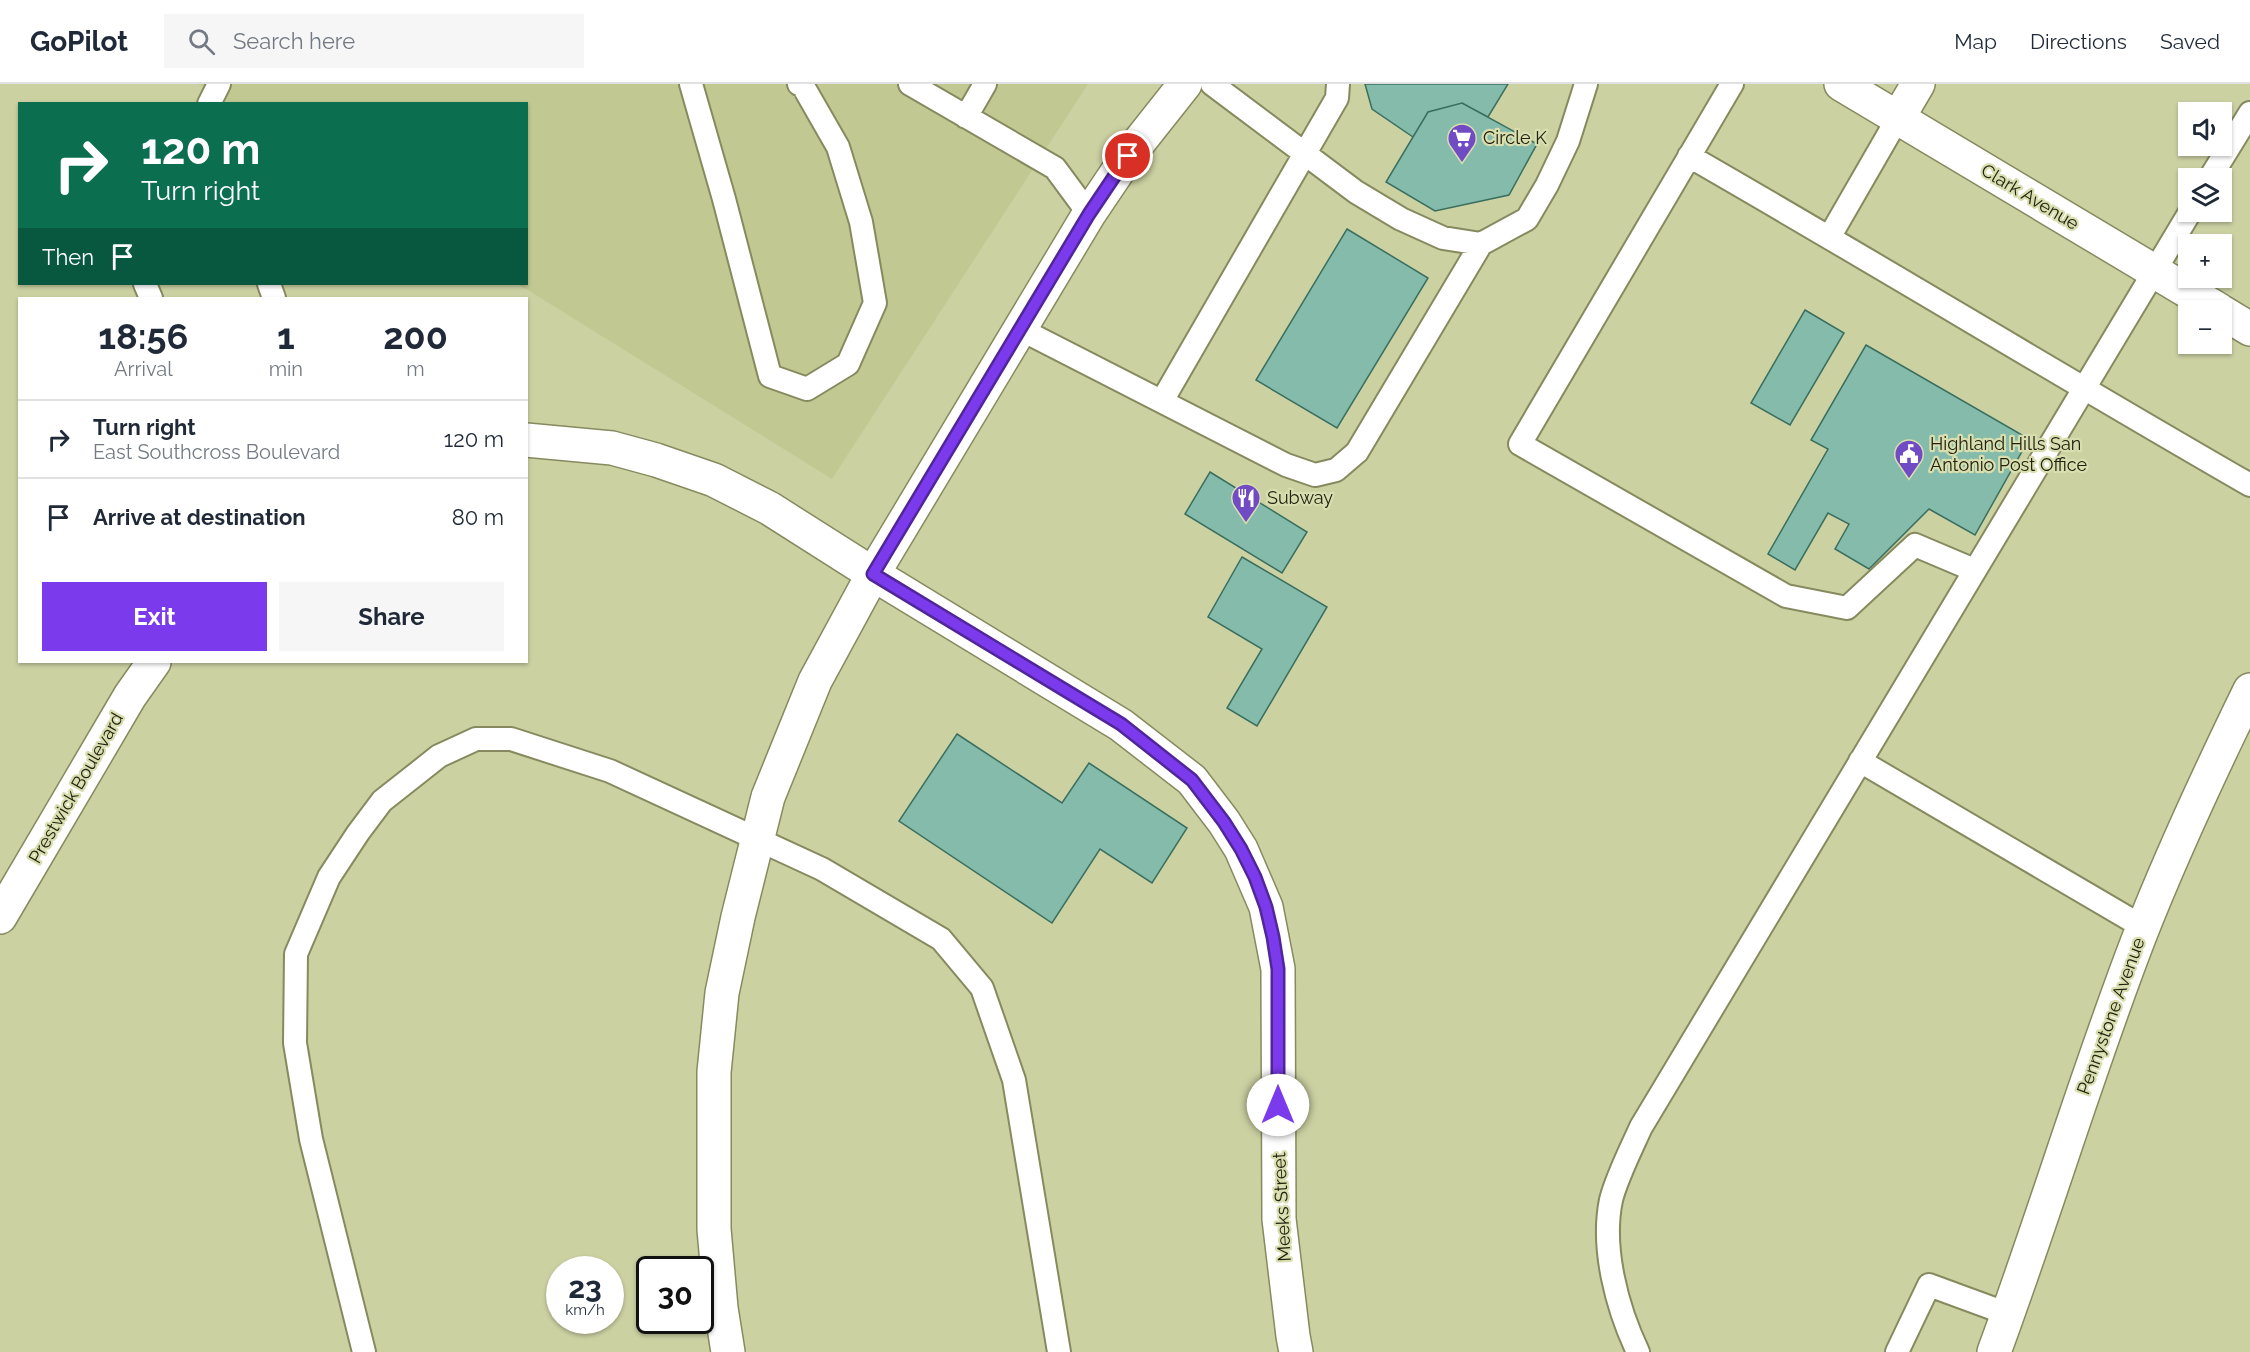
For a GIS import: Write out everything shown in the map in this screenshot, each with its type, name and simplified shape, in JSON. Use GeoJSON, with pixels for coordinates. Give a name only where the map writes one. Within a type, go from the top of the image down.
{"type":"FeatureCollection","features":[{"type":"Feature","properties":{"kind":"street"},"geometry":{"type":"LineString","coordinates":[[728,1352],[721,1308],[714,1229],[714,1072],[722,993],[768,797],[815,681],[873,574],[1089,214],[1128,156],[1185,84]]}},
{"type":"Feature","properties":{"kind":"street","name":"Clark Avenue"},"geometry":{"type":"LineString","coordinates":[[1841,84],[2202,300]]}},
{"type":"Feature","properties":{"kind":"street"},"geometry":{"type":"LineString","coordinates":[[1898,118],[1918,84]]}},
{"type":"Feature","properties":{"kind":"street","name":"Clark Avenue"},"geometry":{"type":"LineString","coordinates":[[2232,318],[2250,329]]}},
{"type":"Feature","properties":{"kind":"street"},"geometry":{"type":"LineString","coordinates":[[528,440],[612,448],[714,480],[769,508],[873,574]]}},
{"type":"Feature","properties":{"kind":"street","name":"Meeks Street"},"geometry":{"type":"LineString","coordinates":[[873,574],[1121,724],[1192,780],[1241,849],[1266,907],[1278,969],[1279,1219],[1296,1352]]}},
{"type":"Feature","properties":{"kind":"street","name":"Prestwick Boulevard"},"geometry":{"type":"LineString","coordinates":[[0,916],[130,696],[153,663]]}},
{"type":"Feature","properties":{"kind":"street","name":"Pennystone Avenue"},"geometry":{"type":"LineString","coordinates":[[1994,1352],[2070,1129],[2143,927],[2203,787],[2250,690]]}},
{"type":"Feature","properties":{"kind":"lane"},"geometry":{"type":"LineString","coordinates":[[210,102],[219,84]]}},
{"type":"Feature","properties":{"kind":"lane"},"geometry":{"type":"LineString","coordinates":[[691,84],[724,199],[770,376],[807,389],[848,363],[875,303],[861,222],[838,147],[799,84]]}},
{"type":"Feature","properties":{"kind":"lane"},"geometry":{"type":"LineString","coordinates":[[910,84],[1055,168],[1089,214]]}},
{"type":"Feature","properties":{"kind":"lane"},"geometry":{"type":"LineString","coordinates":[[966,117],[985,84]]}},
{"type":"Feature","properties":{"kind":"lane"},"geometry":{"type":"LineString","coordinates":[[1212,84],[1356,192],[1401,219],[1443,238],[1481,244]]}},
{"type":"Feature","properties":{"kind":"lane"},"geometry":{"type":"LineString","coordinates":[[1162,402],[1337,98],[1338,84]]}},
{"type":"Feature","properties":{"kind":"lane"},"geometry":{"type":"LineString","coordinates":[[1020,329],[1286,465],[1315,475],[1336,470],[1357,452],[1481,244],[1527,219],[1547,185],[1568,141],[1586,84]]}},
{"type":"Feature","properties":{"kind":"lane"},"geometry":{"type":"LineString","coordinates":[[1732,84],[1520,444],[1786,596],[1847,608],[1915,545],[1974,570]]}},
{"type":"Feature","properties":{"kind":"lane"},"geometry":{"type":"LineString","coordinates":[[2216,168],[2250,113]]}},
{"type":"Feature","properties":{"kind":"lane"},"geometry":{"type":"LineString","coordinates":[[1830,236],[1898,118]]}},
{"type":"Feature","properties":{"kind":"lane"},"geometry":{"type":"LineString","coordinates":[[1689,156],[1830,236],[2083,389],[2250,485]]}},
{"type":"Feature","properties":{"kind":"lane"},"geometry":{"type":"LineString","coordinates":[[1638,1352],[1626,1326],[1608,1252],[1611,1199],[1641,1127],[2184,222]]}},
{"type":"Feature","properties":{"kind":"lane"},"geometry":{"type":"LineString","coordinates":[[364,1352],[311,1139],[295,1043],[296,954],[329,877],[382,801],[439,756],[476,739],[512,739],[610,771],[822,869],[941,939],[982,988],[1014,1080],[1059,1352]]}},
{"type":"Feature","properties":{"kind":"lane"},"geometry":{"type":"LineString","coordinates":[[1860,761],[2143,927]]}},
{"type":"Feature","properties":{"kind":"lane"},"geometry":{"type":"LineString","coordinates":[[1897,1352],[1929,1285],[2008,1314]]}},
{"type":"Feature","properties":{"kind":"shaded area"},"geometry":{"type":"Polygon","coordinates":[[[198,84],[1088,84],[832,479],[520,285],[528,285],[528,102],[227,102],[198,84]]]}},
{"type":"Feature","properties":{"kind":"building","name":"Circle K"},"geometry":{"type":"Polygon","coordinates":[[[1365,84],[1508,84],[1488,117],[1462,103],[1428,112],[1413,137],[1372,109],[1365,84]]]}},
{"type":"Feature","properties":{"kind":"building","name":"Circle K"},"geometry":{"type":"Polygon","coordinates":[[[1462,103],[1537,144],[1509,195],[1435,211],[1386,182],[1428,112],[1462,103]]]}},
{"type":"Feature","properties":{"kind":"building"},"geometry":{"type":"Polygon","coordinates":[[[1347,229],[1428,278],[1337,428],[1256,380],[1347,229]]]}},
{"type":"Feature","properties":{"kind":"building"},"geometry":{"type":"Polygon","coordinates":[[[1805,310],[1844,333],[1790,425],[1751,403],[1805,310]]]}},
{"type":"Feature","properties":{"kind":"building","name":"Highland Hills San Antonio Post Office"},"geometry":{"type":"Polygon","coordinates":[[[1866,345],[2029,439],[1975,535],[1929,509],[1869,569],[1835,549],[1849,524],[1828,513],[1795,570],[1768,554],[1828,449],[1811,440],[1866,345]]]}},
{"type":"Feature","properties":{"kind":"building","name":"Subway"},"geometry":{"type":"Polygon","coordinates":[[[1210,472],[1307,532],[1282,573],[1185,514],[1210,472]]]}},
{"type":"Feature","properties":{"kind":"building"},"geometry":{"type":"Polygon","coordinates":[[[1242,557],[1327,607],[1257,726],[1227,708],[1262,649],[1208,617],[1242,557]]]}},
{"type":"Feature","properties":{"kind":"building"},"geometry":{"type":"Polygon","coordinates":[[[957,734],[1062,803],[1089,763],[1187,828],[1152,883],[1100,849],[1052,923],[899,821],[957,734]]]}},
{"type":"Feature","properties":{"kind":"place","name":"Circle K"},"geometry":{"type":"Point","coordinates":[1462,164]}},
{"type":"Feature","properties":{"kind":"place","name":"Highland Hills San Antonio Post Office"},"geometry":{"type":"Point","coordinates":[1909,480]}},
{"type":"Feature","properties":{"kind":"place","name":"Subway"},"geometry":{"type":"Point","coordinates":[1246,524]}},
{"type":"Feature","properties":{"kind":"route"},"geometry":{"type":"LineString","coordinates":[[1128,156],[1089,214],[873,574],[1121,724],[1192,780],[1241,849],[1266,907],[1278,969],[1278,1105]]}}]}
